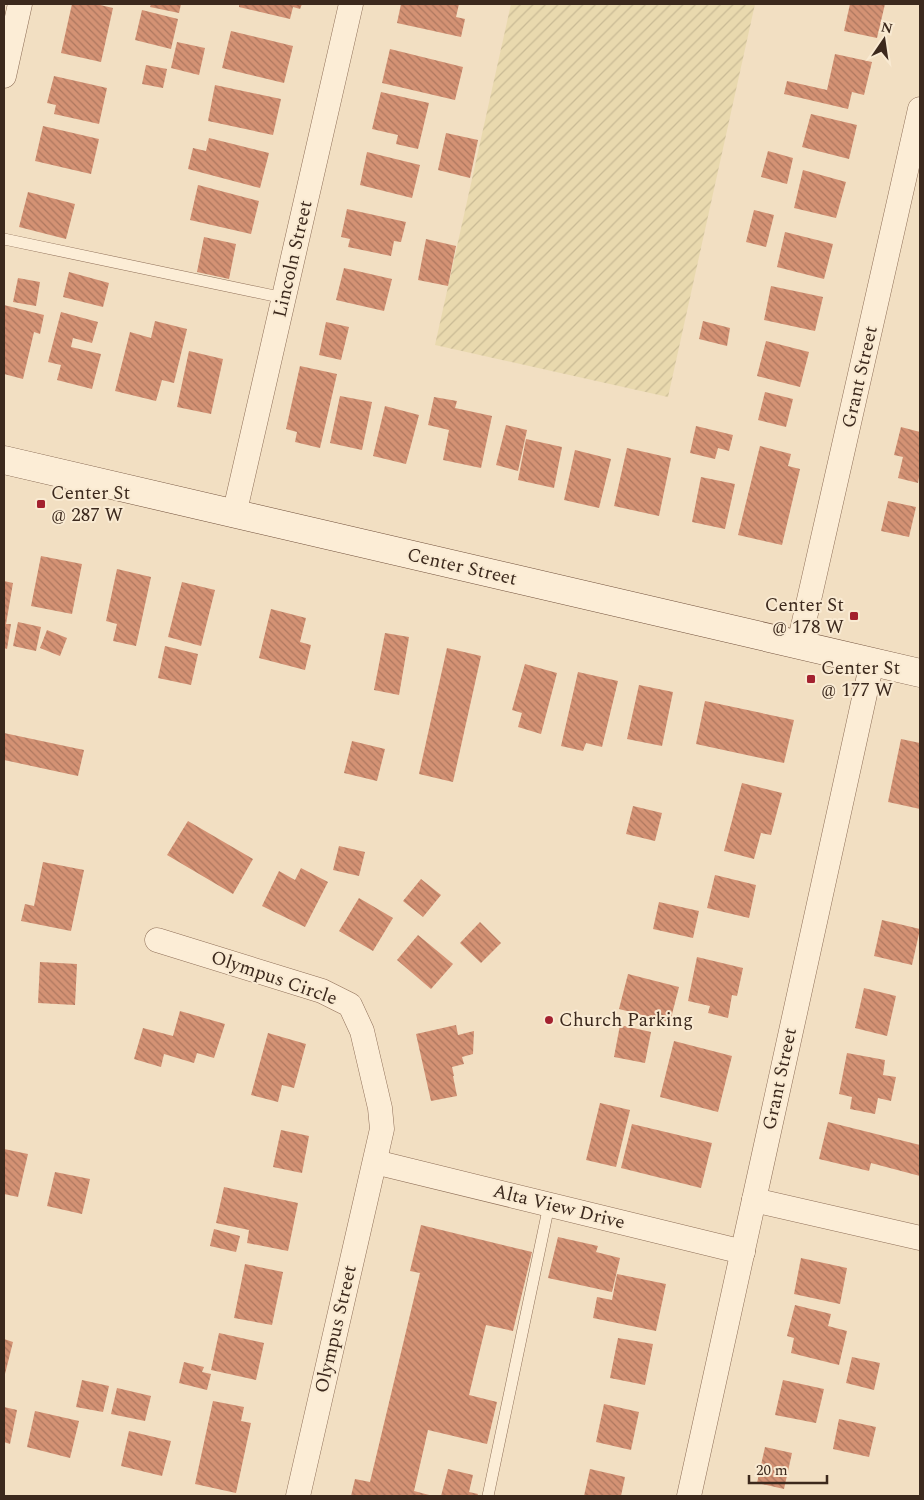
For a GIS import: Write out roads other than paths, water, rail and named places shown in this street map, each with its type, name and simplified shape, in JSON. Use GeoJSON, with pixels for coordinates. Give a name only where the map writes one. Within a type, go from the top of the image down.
{"type":"FeatureCollection","features":[{"type":"Feature","properties":{"kind":"main road","name":"Center Street"},"geometry":{"type":"LineString","coordinates":[[4,460],[234,515],[799,644],[920,674]]}},
{"type":"Feature","properties":{"kind":"street"},"geometry":{"type":"LineString","coordinates":[[4,76],[20,4]]}},
{"type":"Feature","properties":{"kind":"street","name":"Lincoln Street"},"geometry":{"type":"LineString","coordinates":[[234,515],[351,4]]}},
{"type":"Feature","properties":{"kind":"street","name":"Grant Street"},"geometry":{"type":"LineString","coordinates":[[799,644],[920,109]]}},
{"type":"Feature","properties":{"kind":"street","name":"Grant Street"},"geometry":{"type":"LineString","coordinates":[[690,1496],[872,662]]}},
{"type":"Feature","properties":{"kind":"street","name":"Olympus Circle"},"geometry":{"type":"LineString","coordinates":[[157,940],[322,991],[350,1005],[362,1031],[380,1108],[382,1129],[375,1162]]}},
{"type":"Feature","properties":{"kind":"street","name":"Alta View Drive"},"geometry":{"type":"LineString","coordinates":[[375,1162],[743,1252]]}},
{"type":"Feature","properties":{"kind":"street","name":"Olympus Street"},"geometry":{"type":"LineString","coordinates":[[298,1496],[375,1162]]}},
{"type":"Feature","properties":{"kind":"street"},"geometry":{"type":"LineString","coordinates":[[754,1200],[920,1238]]}},
{"type":"Feature","properties":{"kind":"lane"},"geometry":{"type":"LineString","coordinates":[[4,239],[284,298]]}},
{"type":"Feature","properties":{"kind":"lane"},"geometry":{"type":"LineString","coordinates":[[488,1496],[549,1205]]}},
{"type":"Feature","properties":{"kind":"place","name":"Center St @ 287 W"},"geometry":{"type":"Point","coordinates":[41,504]}},
{"type":"Feature","properties":{"kind":"place","name":"Center St @ 178 W"},"geometry":{"type":"Point","coordinates":[854,616]}},
{"type":"Feature","properties":{"kind":"place","name":"Center St @ 177 W"},"geometry":{"type":"Point","coordinates":[811,679]}},
{"type":"Feature","properties":{"kind":"place","name":"Church Parking"},"geometry":{"type":"Point","coordinates":[549,1020]}}]}
